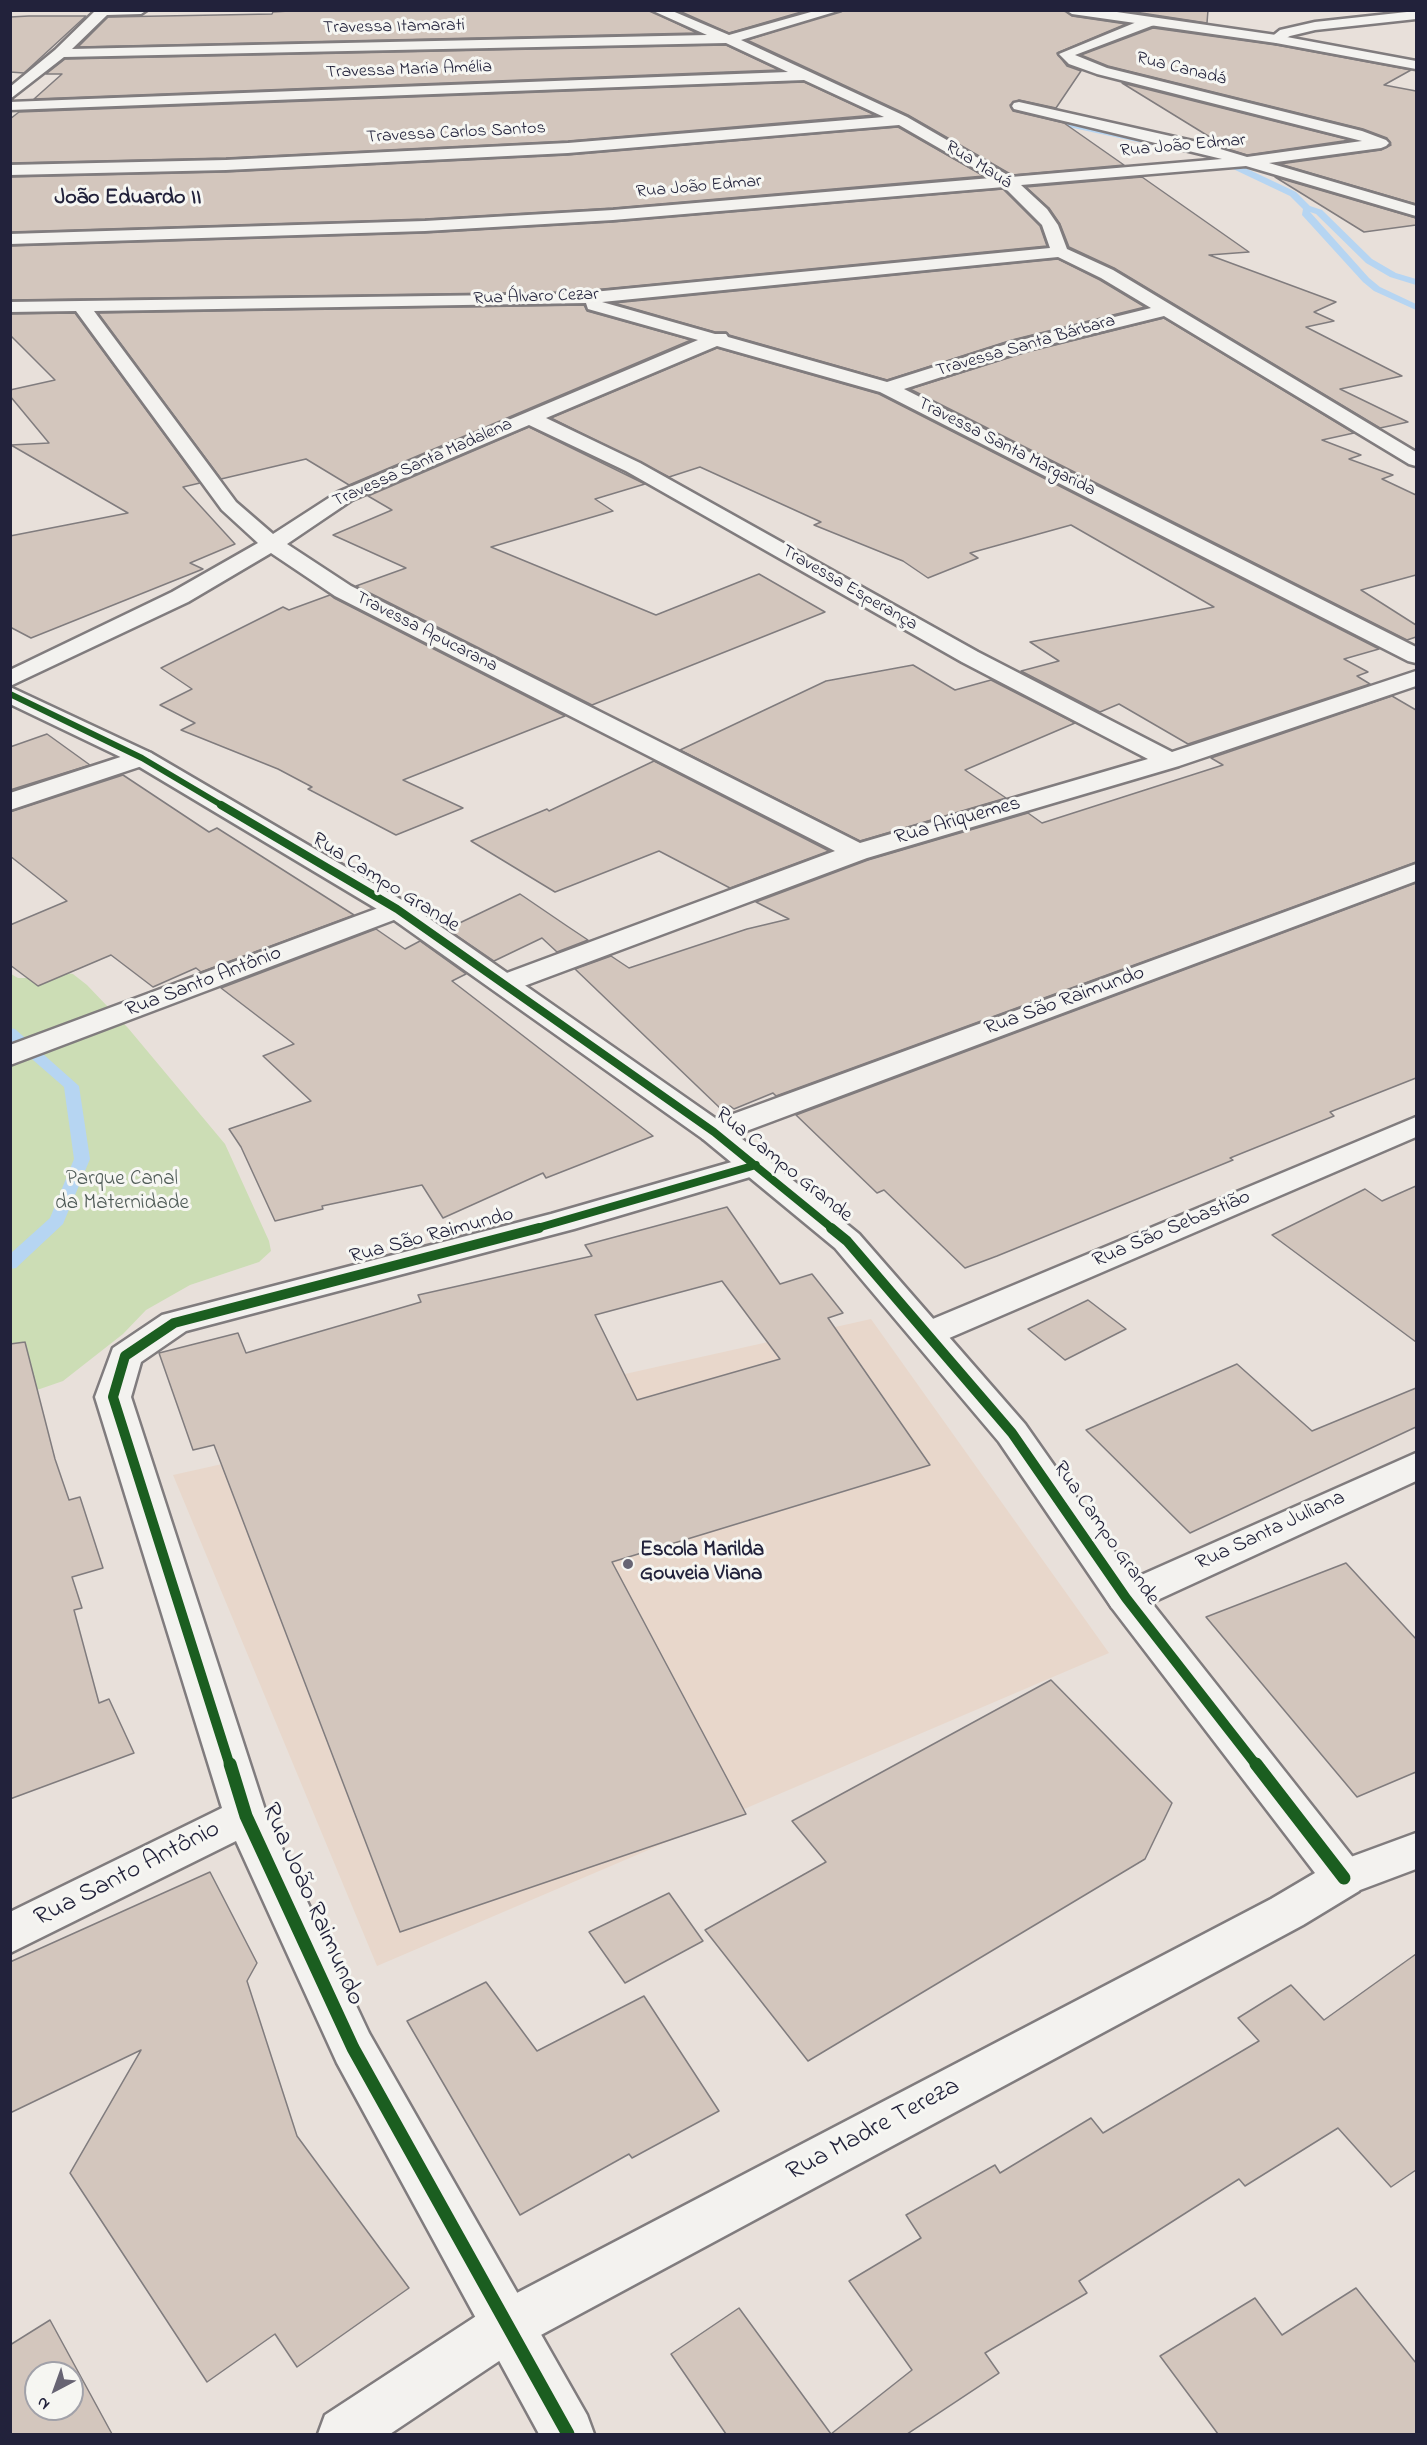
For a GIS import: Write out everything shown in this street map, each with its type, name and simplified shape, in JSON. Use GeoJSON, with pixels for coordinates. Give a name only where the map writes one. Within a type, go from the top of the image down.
{"type":"FeatureCollection","features":[{"type":"Feature","properties":{"kind":"street"},"geometry":{"type":"LineString","coordinates":[[10,95],[60,53],[103,11],[141,10]]}},
{"type":"Feature","properties":{"kind":"street","name":"Rua Mauá"},"geometry":{"type":"LineString","coordinates":[[657,10],[809,75],[902,120],[1007,181],[1041,212],[1050,225],[1060,252]]}},
{"type":"Feature","properties":{"kind":"street"},"geometry":{"type":"LineString","coordinates":[[728,39],[835,10]]}},
{"type":"Feature","properties":{"kind":"street"},"geometry":{"type":"LineString","coordinates":[[1072,10],[1276,39],[1416,65]]}},
{"type":"Feature","properties":{"kind":"street"},"geometry":{"type":"LineString","coordinates":[[1276,39],[1285,33],[1315,26],[1416,15]]}},
{"type":"Feature","properties":{"kind":"street","name":"Rua Canadá"},"geometry":{"type":"LineString","coordinates":[[1149,22],[1066,54],[1074,61],[1102,71],[1376,139]]}},
{"type":"Feature","properties":{"kind":"street","name":"Travessa Itamarati"},"geometry":{"type":"LineString","coordinates":[[60,53],[728,39]]}},
{"type":"Feature","properties":{"kind":"street","name":"Travessa Maria Amélia"},"geometry":{"type":"LineString","coordinates":[[10,106],[809,75]]}},
{"type":"Feature","properties":{"kind":"street"},"geometry":{"type":"LineString","coordinates":[[1019,106],[1123,129],[1416,211]]}},
{"type":"Feature","properties":{"kind":"street","name":"Travessa Carlos Santos"},"geometry":{"type":"LineString","coordinates":[[10,170],[226,165],[568,148],[902,120]]}},
{"type":"Feature","properties":{"kind":"street","name":"Rua João Edmar"},"geometry":{"type":"LineString","coordinates":[[10,239],[483,223],[613,215],[1244,162],[1381,143],[1376,139]]}},
{"type":"Feature","properties":{"kind":"street"},"geometry":{"type":"LineString","coordinates":[[1060,252],[1107,274],[1416,460]]}},
{"type":"Feature","properties":{"kind":"street","name":"Rua Álvaro Cezar"},"geometry":{"type":"LineString","coordinates":[[10,307],[572,299],[830,276],[1060,252]]}},
{"type":"Feature","properties":{"kind":"street","name":"Travessa Santa Margarida"},"geometry":{"type":"LineString","coordinates":[[572,299],[719,338],[887,387],[1416,656]]}},
{"type":"Feature","properties":{"kind":"street","name":"Travessa Apucarana"},"geometry":{"type":"LineString","coordinates":[[82,307],[229,506],[272,544],[343,591],[857,852]]}},
{"type":"Feature","properties":{"kind":"street","name":"Travessa Santa Bárbara"},"geometry":{"type":"LineString","coordinates":[[887,387],[1020,346],[1166,310]]}},
{"type":"Feature","properties":{"kind":"street","name":"Travessa Santa Madalena"},"geometry":{"type":"LineString","coordinates":[[10,679],[180,597],[272,544],[345,496],[527,417],[719,338]]}},
{"type":"Feature","properties":{"kind":"street","name":"Travessa Esperança"},"geometry":{"type":"LineString","coordinates":[[527,417],[633,467],[970,657],[1170,761]]}},
{"type":"Feature","properties":{"kind":"street","name":"Rua Ariquemes"},"geometry":{"type":"LineString","coordinates":[[506,983],[857,852],[1170,761],[1416,678]]}},
{"type":"Feature","properties":{"kind":"street","name":"Rua Campo Grande"},"geometry":{"type":"LineString","coordinates":[[10,694],[142,758],[398,909],[506,983],[714,1132],[847,1241],[1012,1433],[1126,1599],[1344,1878]]}},
{"type":"Feature","properties":{"kind":"street"},"geometry":{"type":"LineString","coordinates":[[10,802],[142,758]]}},
{"type":"Feature","properties":{"kind":"street","name":"Rua São Raimundo"},"geometry":{"type":"LineString","coordinates":[[714,1132],[1416,872]]}},
{"type":"Feature","properties":{"kind":"street","name":"Rua Santo Antônio"},"geometry":{"type":"LineString","coordinates":[[10,1056],[398,909]]}},
{"type":"Feature","properties":{"kind":"street","name":"Rua São Sebastião"},"geometry":{"type":"LineString","coordinates":[[928,1334],[1416,1126]]}},
{"type":"Feature","properties":{"kind":"street","name":"Rua São Raimundo"},"geometry":{"type":"LineString","coordinates":[[124,1356],[174,1323],[562,1222],[756,1165]]}},
{"type":"Feature","properties":{"kind":"street","name":"Rua João Raimundo"},"geometry":{"type":"LineString","coordinates":[[124,1356],[112,1397],[246,1816],[353,2048],[568,2434]]}},
{"type":"Feature","properties":{"kind":"street","name":"Rua Santa Juliana"},"geometry":{"type":"LineString","coordinates":[[1126,1599],[1416,1466]]}},
{"type":"Feature","properties":{"kind":"street","name":"Rua Santo Antônio"},"geometry":{"type":"LineString","coordinates":[[10,1934],[246,1816]]}},
{"type":"Feature","properties":{"kind":"street","name":"Rua Madre Tereza"},"geometry":{"type":"LineString","coordinates":[[344,2434],[508,2325],[1287,1912],[1344,1878],[1416,1851]]}},
{"type":"Feature","properties":{"kind":"shaded area","name":"Escola Marilda Gouveia Viana"},"geometry":{"type":"Polygon","coordinates":[[[871,1319],[1109,1653],[377,1966],[173,1475],[871,1319]]]}},
{"type":"Feature","properties":{"kind":"green space","name":"Parque Canal da Maternidade"},"geometry":{"type":"Polygon","coordinates":[[[60,972],[73,974],[87,985],[128,1028],[225,1144],[269,1241],[271,1251],[259,1262],[190,1285],[146,1310],[123,1334],[63,1381],[11,1399],[11,974],[18,978],[33,978],[60,972]]]}},
{"type":"Feature","properties":{"kind":"building"},"geometry":{"type":"Polygon","coordinates":[[[305,10],[649,10],[697,33],[78,47],[108,17],[272,14],[273,12],[305,10]]]}},
{"type":"Feature","properties":{"kind":"building"},"geometry":{"type":"Polygon","coordinates":[[[677,10],[808,10],[729,33],[677,10]]]}},
{"type":"Feature","properties":{"kind":"building"},"geometry":{"type":"Polygon","coordinates":[[[843,10],[1064,10],[1072,16],[1126,24],[1057,53],[1067,66],[1081,71],[1056,108],[1019,100],[1010,105],[1013,111],[1064,123],[1124,165],[1012,175],[908,115],[747,40],[843,10]]]}},
{"type":"Feature","properties":{"kind":"building"},"geometry":{"type":"Polygon","coordinates":[[[1122,10],[1208,10],[1207,23],[1122,10]]]}},
{"type":"Feature","properties":{"kind":"building"},"geometry":{"type":"Polygon","coordinates":[[[86,16],[24,73],[10,72],[10,17],[86,16]]]}},
{"type":"Feature","properties":{"kind":"building"},"geometry":{"type":"Polygon","coordinates":[[[1153,28],[1276,45],[1411,70],[1384,85],[1416,91],[1416,204],[1280,164],[1381,150],[1391,145],[1387,138],[1363,129],[1108,66],[1081,55],[1153,28]]]}},
{"type":"Feature","properties":{"kind":"building"},"geometry":{"type":"Polygon","coordinates":[[[726,45],[779,70],[34,99],[62,74],[46,74],[65,59],[726,45]]]}},
{"type":"Feature","properties":{"kind":"building"},"geometry":{"type":"Polygon","coordinates":[[[804,82],[875,115],[568,141],[226,158],[10,163],[10,119],[19,112],[804,82]]]}},
{"type":"Feature","properties":{"kind":"building"},"geometry":{"type":"Polygon","coordinates":[[[1122,83],[1350,140],[1247,155],[1231,150],[1122,83]]]}},
{"type":"Feature","properties":{"kind":"building"},"geometry":{"type":"Polygon","coordinates":[[[898,127],[984,176],[613,208],[425,219],[10,232],[10,177],[226,172],[568,155],[898,127]]]}},
{"type":"Feature","properties":{"kind":"building"},"geometry":{"type":"Polygon","coordinates":[[[1142,177],[1249,252],[1209,255],[1336,302],[1314,312],[1334,321],[1306,327],[1402,376],[1340,389],[1408,422],[1380,428],[1114,268],[1069,247],[1060,224],[1049,208],[1026,187],[1142,177]]]}},
{"type":"Feature","properties":{"kind":"building"},"geometry":{"type":"Polygon","coordinates":[[[1275,177],[1416,218],[1416,225],[1364,232],[1275,177]]]}},
{"type":"Feature","properties":{"kind":"building"},"geometry":{"type":"Polygon","coordinates":[[[1003,189],[1040,226],[1047,246],[572,292],[10,300],[10,246],[425,233],[613,222],[1003,189]]]}},
{"type":"Feature","properties":{"kind":"building"},"geometry":{"type":"Polygon","coordinates":[[[1058,259],[1100,280],[1145,307],[1012,340],[887,380],[729,335],[726,332],[715,332],[614,303],[1058,259]]]}},
{"type":"Feature","properties":{"kind":"building"},"geometry":{"type":"Polygon","coordinates":[[[584,305],[587,311],[691,340],[349,485],[306,459],[221,479],[98,313],[584,305]]]}},
{"type":"Feature","properties":{"kind":"building"},"geometry":{"type":"Polygon","coordinates":[[[75,313],[200,483],[183,487],[235,544],[190,563],[203,569],[31,638],[10,627],[10,536],[128,513],[11,445],[49,443],[10,396],[10,390],[55,380],[10,335],[10,314],[75,313]]]}},
{"type":"Feature","properties":{"kind":"building"},"geometry":{"type":"Polygon","coordinates":[[[1164,318],[1354,433],[1322,440],[1361,455],[1349,459],[1393,475],[1382,479],[1416,495],[1416,575],[1361,590],[1416,625],[1416,637],[1407,640],[910,389],[1027,352],[1164,318]]]}},
{"type":"Feature","properties":{"kind":"building"},"geometry":{"type":"Polygon","coordinates":[[[717,348],[879,394],[1379,649],[1344,659],[1368,672],[1357,676],[1370,684],[1188,744],[1119,704],[1100,712],[1021,671],[1059,661],[1030,642],[1214,607],[1071,525],[970,553],[978,558],[928,578],[903,561],[814,525],[821,522],[700,467],[669,477],[551,418],[717,348]]]}},
{"type":"Feature","properties":{"kind":"building"},"geometry":{"type":"Polygon","coordinates":[[[529,427],[645,484],[595,499],[613,511],[491,547],[656,615],[759,574],[825,612],[592,705],[356,586],[406,568],[333,535],[392,510],[368,496],[529,427]]]}},
{"type":"Feature","properties":{"kind":"building"},"geometry":{"type":"Polygon","coordinates":[[[330,595],[565,716],[403,780],[463,808],[396,835],[308,789],[312,787],[278,769],[181,730],[195,723],[160,705],[192,689],[161,668],[283,607],[289,610],[330,595]]]}},
{"type":"Feature","properties":{"kind":"building"},"geometry":{"type":"Polygon","coordinates":[[[913,665],[955,690],[991,680],[1075,723],[965,770],[1006,798],[860,841],[680,750],[826,681],[913,665]]]}},
{"type":"Feature","properties":{"kind":"building"},"geometry":{"type":"Polygon","coordinates":[[[1392,696],[1416,710],[1416,862],[776,1096],[773,1093],[734,1109],[730,1106],[721,1109],[575,969],[611,956],[629,968],[747,929],[789,919],[756,902],[868,860],[1028,813],[1042,823],[1223,765],[1211,758],[1392,696]]]}},
{"type":"Feature","properties":{"kind":"building"},"geometry":{"type":"Polygon","coordinates":[[[47,734],[90,765],[10,790],[10,747],[47,734]]]}},
{"type":"Feature","properties":{"kind":"building"},"geometry":{"type":"Polygon","coordinates":[[[654,761],[829,851],[730,888],[659,851],[555,892],[471,841],[547,809],[549,811],[654,761]]]}},
{"type":"Feature","properties":{"kind":"building"},"geometry":{"type":"Polygon","coordinates":[[[123,775],[209,832],[217,828],[354,915],[201,972],[196,968],[153,987],[111,955],[38,986],[10,965],[10,925],[67,901],[10,856],[10,812],[123,775]]]}},
{"type":"Feature","properties":{"kind":"building"},"geometry":{"type":"Polygon","coordinates":[[[1416,883],[1416,1078],[1330,1112],[1334,1116],[1230,1158],[1233,1160],[965,1268],[884,1190],[877,1193],[796,1115],[1416,883]]]}},
{"type":"Feature","properties":{"kind":"building"},"geometry":{"type":"Polygon","coordinates":[[[520,894],[588,940],[557,952],[542,938],[494,961],[447,929],[520,894]]]}},
{"type":"Feature","properties":{"kind":"building"},"geometry":{"type":"Polygon","coordinates":[[[376,929],[405,949],[420,941],[466,974],[452,981],[653,1136],[546,1178],[543,1173],[443,1218],[422,1185],[322,1206],[323,1209],[275,1221],[241,1147],[229,1129],[311,1101],[263,1056],[294,1044],[221,988],[376,929]]]}},
{"type":"Feature","properties":{"kind":"building"},"geometry":{"type":"Polygon","coordinates":[[[1416,1186],[1416,1342],[1272,1235],[1365,1189],[1382,1201],[1416,1186]]]}},
{"type":"Feature","properties":{"kind":"building","name":"Escola Marilda Gouveia Viana"},"geometry":{"type":"Polygon","coordinates":[[[727,1207],[780,1284],[812,1274],[843,1313],[828,1318],[930,1465],[612,1562],[746,1814],[400,1932],[214,1445],[193,1450],[159,1353],[238,1333],[246,1353],[421,1302],[418,1295],[592,1256],[585,1245],[727,1207]],[[722,1281],[595,1315],[637,1400],[780,1359],[722,1281]]]}},
{"type":"Feature","properties":{"kind":"building"},"geometry":{"type":"Polygon","coordinates":[[[1088,1300],[1126,1329],[1065,1360],[1028,1329],[1088,1300]]]}},
{"type":"Feature","properties":{"kind":"building"},"geometry":{"type":"Polygon","coordinates":[[[25,1342],[55,1459],[69,1500],[80,1497],[103,1568],[72,1577],[82,1608],[74,1610],[99,1703],[109,1699],[134,1753],[10,1799],[10,1344],[25,1342]]]}},
{"type":"Feature","properties":{"kind":"building"},"geometry":{"type":"Polygon","coordinates":[[[1237,1364],[1312,1431],[1416,1388],[1416,1427],[1190,1533],[1086,1430],[1237,1364]]]}},
{"type":"Feature","properties":{"kind":"building"},"geometry":{"type":"Polygon","coordinates":[[[1346,1563],[1416,1639],[1416,1772],[1357,1797],[1206,1617],[1346,1563]]]}},
{"type":"Feature","properties":{"kind":"building"},"geometry":{"type":"Polygon","coordinates":[[[1051,1680],[1172,1803],[1145,1859],[808,2061],[705,1930],[826,1862],[792,1821],[1051,1680]]]}},
{"type":"Feature","properties":{"kind":"building"},"geometry":{"type":"Polygon","coordinates":[[[210,1872],[257,1963],[247,1981],[297,2136],[409,2288],[297,2367],[275,2334],[207,2382],[70,2173],[141,2050],[10,2113],[10,1962],[210,1872]]]}},
{"type":"Feature","properties":{"kind":"building"},"geometry":{"type":"Polygon","coordinates":[[[669,1893],[703,1941],[625,1983],[589,1932],[669,1893]]]}},
{"type":"Feature","properties":{"kind":"building"},"geometry":{"type":"Polygon","coordinates":[[[1416,1954],[1416,2170],[1391,2187],[1338,2128],[1245,2186],[1239,2179],[1079,2281],[1087,2293],[985,2353],[999,2373],[907,2434],[831,2434],[912,2370],[849,2281],[921,2238],[906,2215],[995,2165],[1000,2173],[1091,2118],[1103,2133],[1259,2041],[1238,2018],[1291,1985],[1324,2020],[1416,1954]]]}},
{"type":"Feature","properties":{"kind":"building"},"geometry":{"type":"Polygon","coordinates":[[[486,1982],[537,2051],[644,1996],[719,2111],[632,2158],[629,2154],[520,2215],[407,2021],[486,1982]]]}},
{"type":"Feature","properties":{"kind":"building"},"geometry":{"type":"Polygon","coordinates":[[[1356,2288],[1416,2363],[1416,2434],[1218,2434],[1160,2356],[1255,2298],[1282,2335],[1356,2288]]]}},
{"type":"Feature","properties":{"kind":"building"},"geometry":{"type":"Polygon","coordinates":[[[739,2308],[831,2434],[726,2434],[671,2354],[739,2308]]]}},
{"type":"Feature","properties":{"kind":"building"},"geometry":{"type":"Polygon","coordinates":[[[50,2320],[72,2361],[24,2361],[24,2421],[84,2421],[84,2383],[112,2434],[10,2434],[10,2345],[50,2320]]]}},
{"type":"Feature","properties":{"kind":"waterway"},"geometry":{"type":"LineString","coordinates":[[1044,119],[1198,153]]}},
{"type":"Feature","properties":{"kind":"waterway"},"geometry":{"type":"LineString","coordinates":[[1234,166],[1293,194],[1307,208],[1319,212],[1369,261],[1393,275],[1416,282]]}},
{"type":"Feature","properties":{"kind":"waterway"},"geometry":{"type":"LineString","coordinates":[[1307,209],[1305,213],[1366,280],[1377,289],[1416,307]]}},
{"type":"Feature","properties":{"kind":"waterway"},"geometry":{"type":"LineString","coordinates":[[10,1032],[71,1086],[82,1159],[57,1220],[10,1264]]}},
{"type":"Feature","properties":{"kind":"cycle path"},"geometry":{"type":"LineString","coordinates":[[10,694],[142,758],[397,909],[714,1132],[847,1241],[1012,1433],[1126,1598],[1344,1878]]}},
{"type":"Feature","properties":{"kind":"cycle path"},"geometry":{"type":"LineString","coordinates":[[568,2434],[353,2048],[246,1816],[113,1397],[125,1356],[174,1323],[562,1222],[756,1165]]}},
{"type":"Feature","properties":{"kind":"place","name":"Escola Marilda Gouveia Viana"},"geometry":{"type":"Point","coordinates":[628,1564]}},
{"type":"Feature","properties":{"kind":"district","name":"João Eduardo II"},"geometry":{"type":"Point","coordinates":[128,199]}}]}
